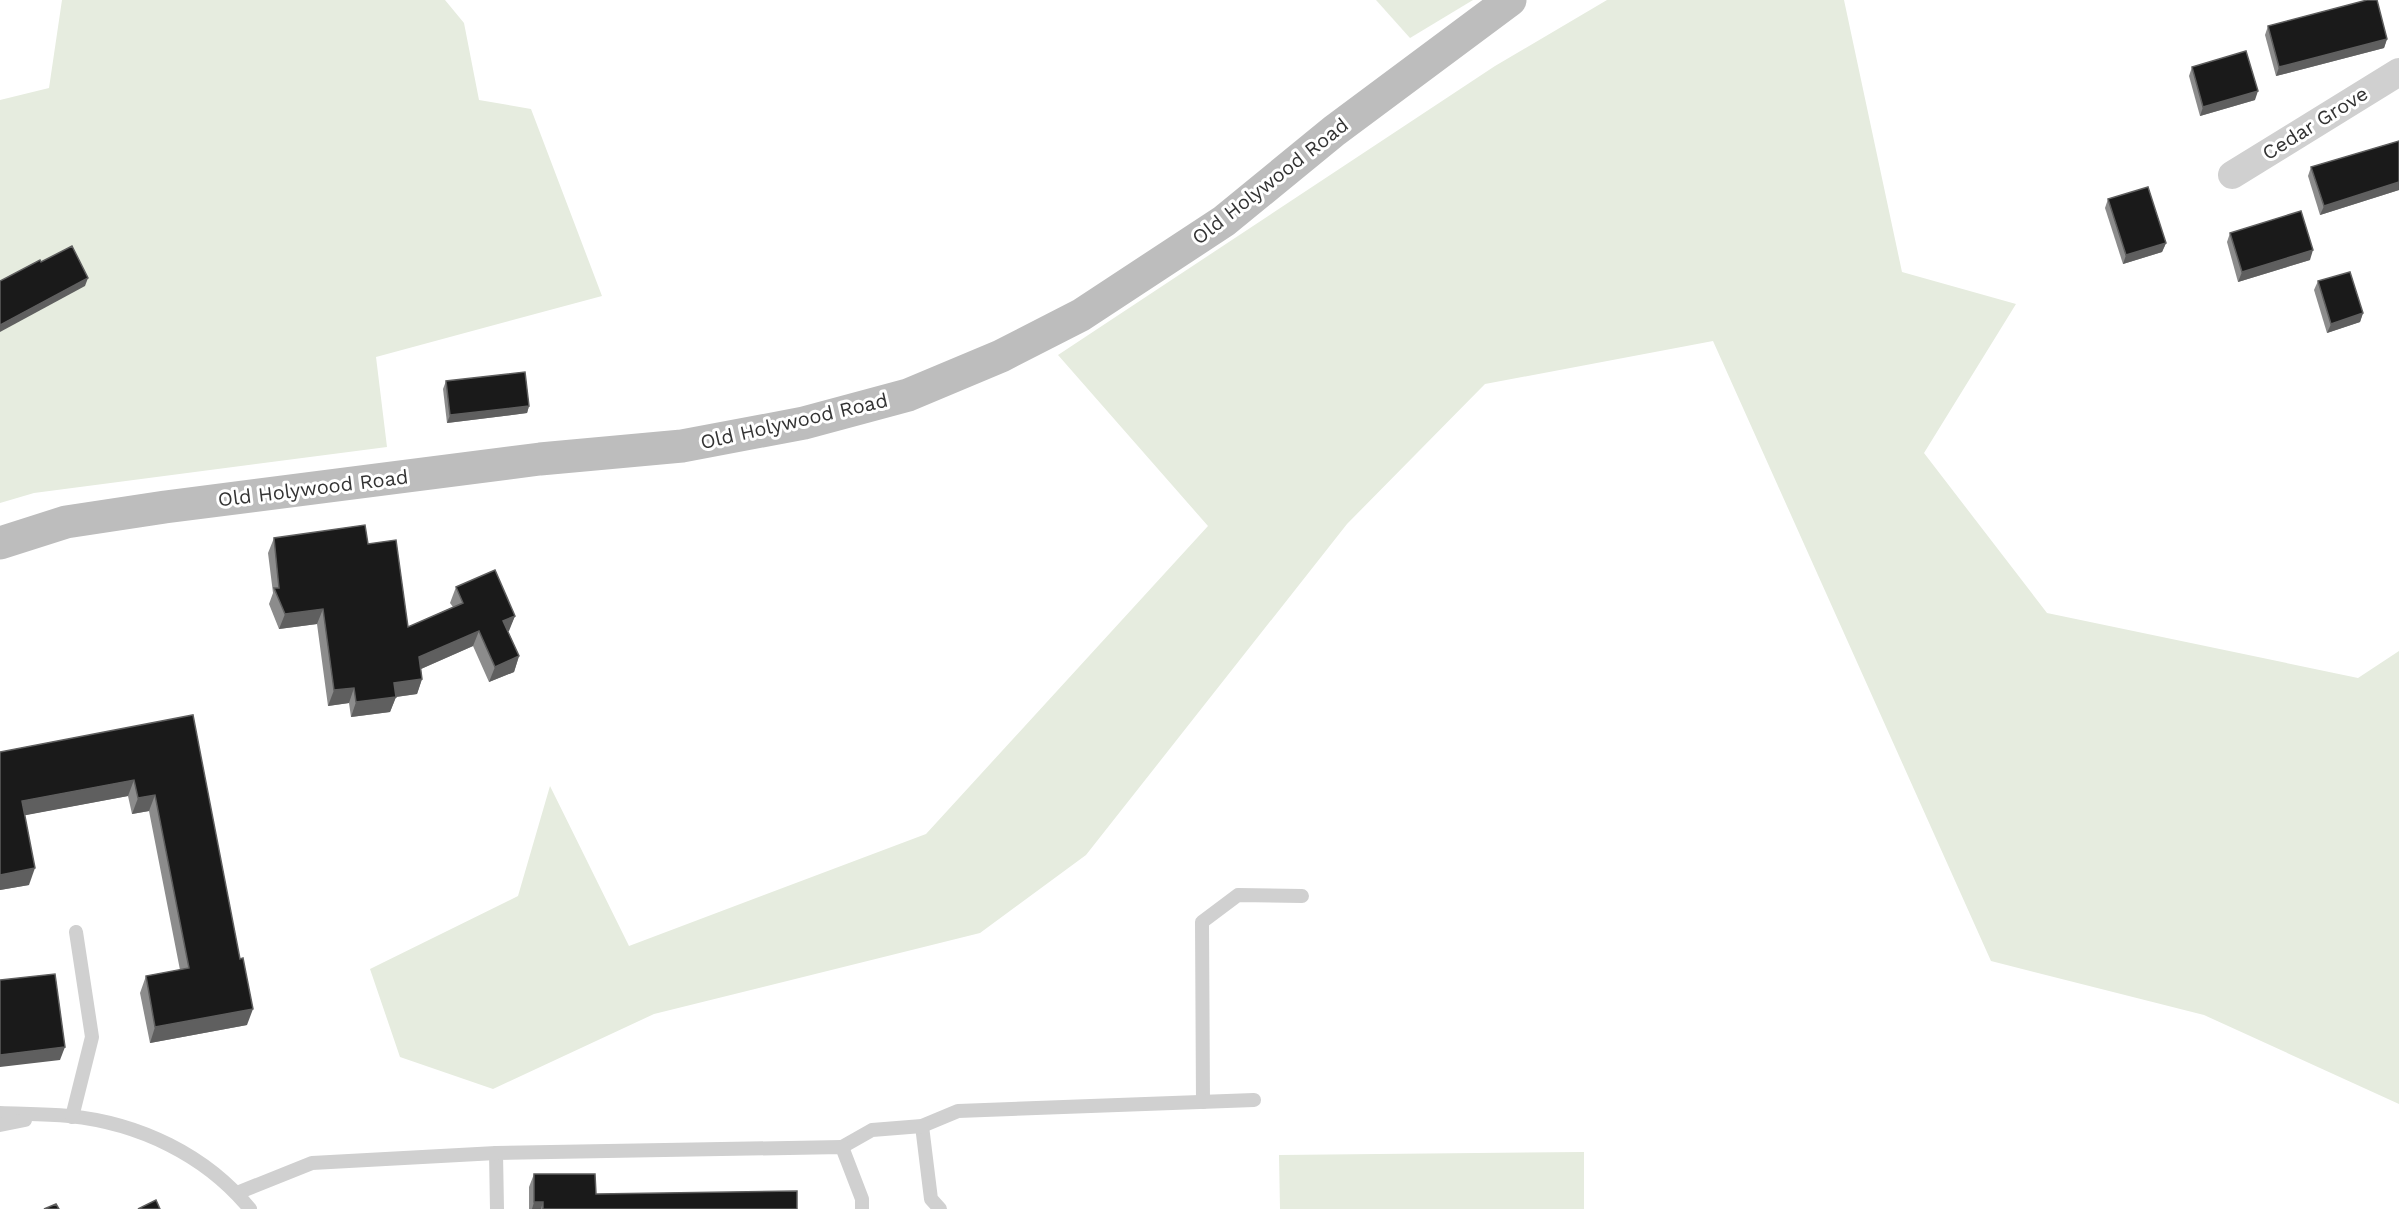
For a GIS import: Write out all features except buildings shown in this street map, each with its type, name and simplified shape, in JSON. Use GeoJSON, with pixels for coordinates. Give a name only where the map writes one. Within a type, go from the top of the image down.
{"type":"FeatureCollection","features":[{"type":"Feature","properties":{"kind":"street","name":"Old Holywood Road"},"geometry":{"type":"LineString","coordinates":[[0,543],[66,522],[165,507],[540,459],[682,446],[804,423],[908,395],[1001,356],[1081,315],[1224,221],[1334,131],[1500,4]]}},
{"type":"Feature","properties":{"kind":"street","name":"Cedar Grove"},"geometry":{"type":"LineString","coordinates":[[2232,175],[2399,72]]}},
{"type":"Feature","properties":{"kind":"lane"},"geometry":{"type":"LineString","coordinates":[[1203,1102],[1202,922],[1238,895],[1302,896]]}},
{"type":"Feature","properties":{"kind":"lane"},"geometry":{"type":"LineString","coordinates":[[72,1117],[92,1037],[76,932]]}},
{"type":"Feature","properties":{"kind":"lane"},"geometry":{"type":"LineString","coordinates":[[237,1193],[312,1163],[496,1153],[842,1147],[872,1130],[922,1126],[958,1111],[1254,1100]]}},
{"type":"Feature","properties":{"kind":"lane"},"geometry":{"type":"LineString","coordinates":[[0,1113],[72,1117],[119,1126],[174,1146],[205,1165],[237,1193],[250,1209]]}},
{"type":"Feature","properties":{"kind":"lane"},"geometry":{"type":"LineString","coordinates":[[0,1125],[44,1115]]}},
{"type":"Feature","properties":{"kind":"lane"},"geometry":{"type":"LineString","coordinates":[[922,1126],[931,1199],[940,1209]]}},
{"type":"Feature","properties":{"kind":"lane"},"geometry":{"type":"LineString","coordinates":[[842,1147],[862,1199],[862,1209]]}},
{"type":"Feature","properties":{"kind":"lane"},"geometry":{"type":"LineString","coordinates":[[496,1153],[497,1209]]}},
{"type":"Feature","properties":{"kind":"shaded area"},"geometry":{"type":"Polygon","coordinates":[[[62,0],[445,0],[464,23],[479,100],[531,109],[602,296],[376,357],[387,447],[34,493],[0,503],[0,100],[49,88],[62,0]]]}},
{"type":"Feature","properties":{"kind":"shaded area"},"geometry":{"type":"Polygon","coordinates":[[[1376,0],[1473,0],[1410,38],[1376,0]]]}},
{"type":"Feature","properties":{"kind":"shaded area"},"geometry":{"type":"Polygon","coordinates":[[[1607,0],[1844,0],[1902,272],[2016,304],[1924,453],[2047,613],[2358,678],[2399,651],[2399,1104],[2204,1015],[1991,961],[1713,341],[1485,384],[1347,524],[1086,855],[980,933],[654,1014],[493,1089],[400,1057],[370,969],[518,896],[550,786],[629,946],[926,834],[1208,526],[1058,355],[1495,66],[1607,0]]]}},
{"type":"Feature","properties":{"kind":"shaded area"},"geometry":{"type":"Polygon","coordinates":[[[1584,1152],[1584,1209],[1280,1209],[1279,1155],[1584,1152]]]}}]}
